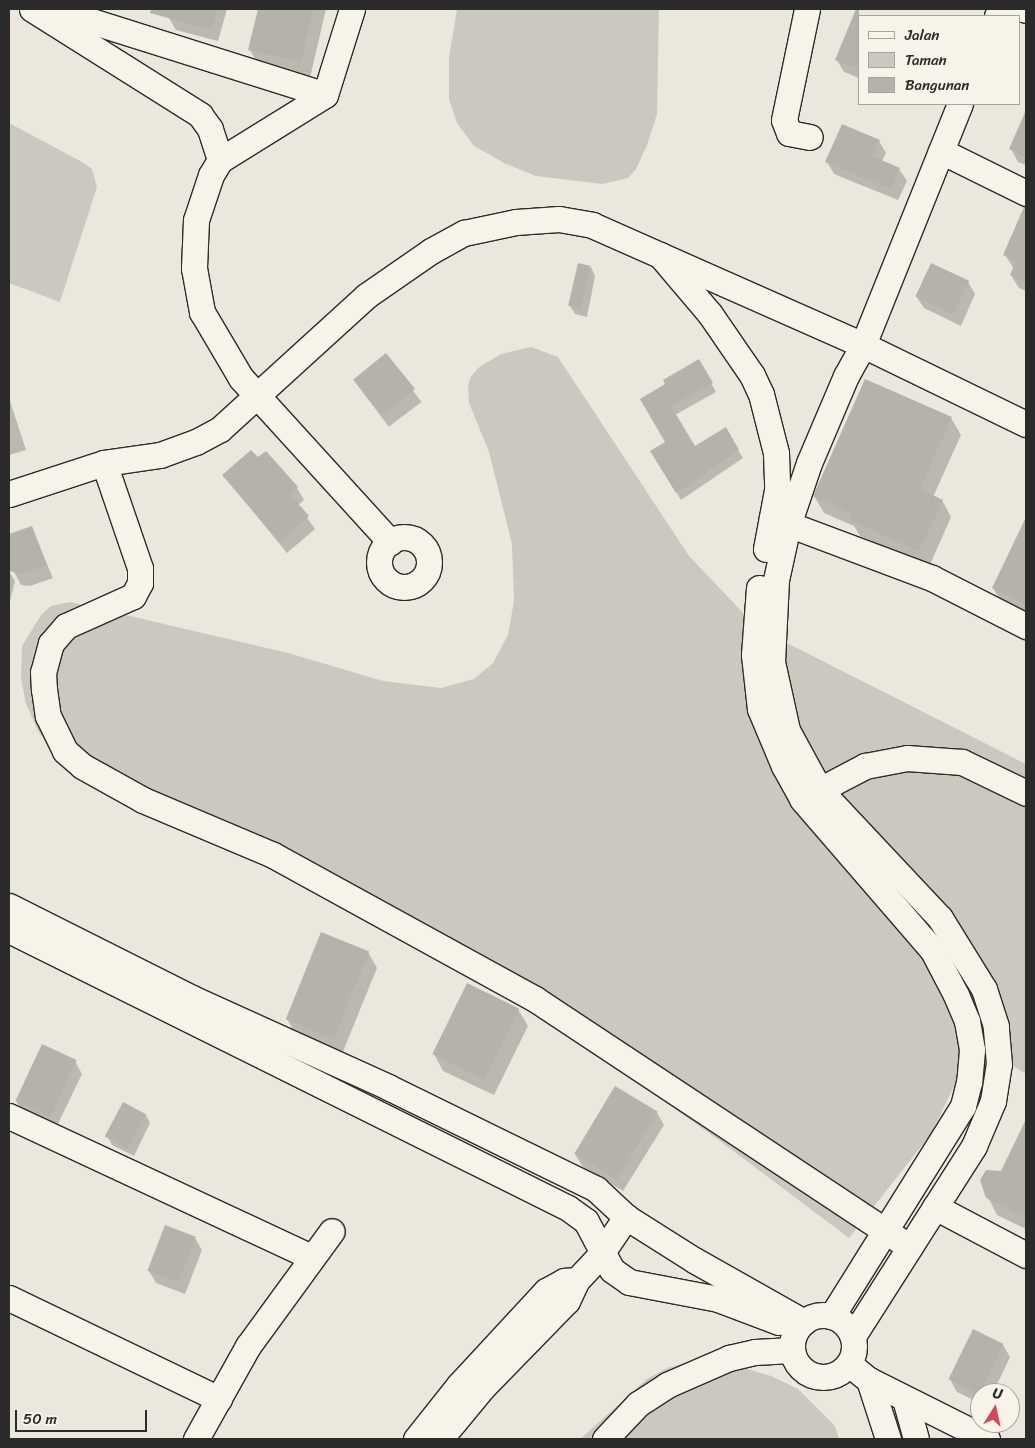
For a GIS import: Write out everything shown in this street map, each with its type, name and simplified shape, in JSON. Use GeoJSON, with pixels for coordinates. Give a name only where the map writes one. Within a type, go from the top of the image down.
{"type":"FeatureCollection","features":[{"type":"Feature","properties":{"kind":"street"},"geometry":{"type":"LineString","coordinates":[[32,9],[200,115],[210,129],[220,160]]}},
{"type":"Feature","properties":{"kind":"street"},"geometry":{"type":"LineString","coordinates":[[53,9],[325,95]]}},
{"type":"Feature","properties":{"kind":"street"},"geometry":{"type":"LineString","coordinates":[[352,9],[325,95],[220,160],[202,195],[196,220],[194,268],[202,312],[221,349],[255,397],[390,542]]}},
{"type":"Feature","properties":{"kind":"street"},"geometry":{"type":"LineString","coordinates":[[807,9],[784,120],[789,133],[810,137]]}},
{"type":"Feature","properties":{"kind":"street"},"geometry":{"type":"LineString","coordinates":[[832,1316],[963,1106],[969,1082],[972,1050],[967,1021],[933,951],[810,794],[760,709],[754,655],[759,585],[780,521],[809,463],[846,376],[863,345],[960,105]]}},
{"type":"Feature","properties":{"kind":"street"},"geometry":{"type":"LineString","coordinates":[[941,151],[1026,193]]}},
{"type":"Feature","properties":{"kind":"street"},"geometry":{"type":"LineString","coordinates":[[9,494],[104,463],[160,455],[196,442],[220,429],[366,296],[431,251],[464,233],[516,222],[559,218],[592,225],[863,345],[1026,424]]}},
{"type":"Feature","properties":{"kind":"street"},"geometry":{"type":"LineString","coordinates":[[660,255],[710,314],[752,375],[761,394],[776,453],[780,521]]}},
{"type":"Feature","properties":{"kind":"street"},"geometry":{"type":"LineString","coordinates":[[104,463],[140,568],[140,583],[133,596],[66,626],[51,643],[43,672],[44,690],[48,716],[65,751],[82,766],[143,800],[273,855],[535,999],[909,1247]]}},
{"type":"Feature","properties":{"kind":"street"},"geometry":{"type":"LineString","coordinates":[[780,521],[932,578],[1026,626]]}},
{"type":"Feature","properties":{"kind":"street"},"geometry":{"type":"LineString","coordinates":[[810,794],[865,766],[907,758],[962,762],[1026,793]]}},
{"type":"Feature","properties":{"kind":"street"},"geometry":{"type":"LineString","coordinates":[[810,794],[940,918],[984,989],[996,1026],[999,1064],[993,1101],[974,1146],[853,1336]]}},
{"type":"Feature","properties":{"kind":"street"},"geometry":{"type":"LineString","coordinates":[[9,906],[192,998],[388,1087],[596,1189],[626,1216],[694,1260],[798,1334],[802,1368],[821,1377],[831,1376],[849,1364],[855,1346],[853,1336],[848,1327],[832,1316],[822,1315],[798,1334],[755,1352],[729,1358],[667,1385],[638,1404],[604,1439]]}},
{"type":"Feature","properties":{"kind":"street"},"geometry":{"type":"LineString","coordinates":[[9,930],[568,1208],[586,1221],[597,1239],[601,1254],[612,1270],[629,1282],[718,1299],[798,1334]]}},
{"type":"Feature","properties":{"kind":"street"},"geometry":{"type":"LineString","coordinates":[[9,1116],[311,1256]]}},
{"type":"Feature","properties":{"kind":"street"},"geometry":{"type":"LineString","coordinates":[[935,1207],[1026,1254]]}},
{"type":"Feature","properties":{"kind":"street"},"geometry":{"type":"LineString","coordinates":[[440,1439],[483,1387],[567,1301],[577,1280],[601,1254],[626,1216]]}},
{"type":"Feature","properties":{"kind":"street"},"geometry":{"type":"LineString","coordinates":[[196,1439],[248,1346],[311,1256],[332,1231]]}},
{"type":"Feature","properties":{"kind":"street"},"geometry":{"type":"LineString","coordinates":[[416,1439],[459,1385],[546,1291],[564,1281],[577,1280]]}},
{"type":"Feature","properties":{"kind":"street"},"geometry":{"type":"LineString","coordinates":[[9,1298],[218,1399]]}},
{"type":"Feature","properties":{"kind":"street"},"geometry":{"type":"LineString","coordinates":[[849,1364],[869,1380],[987,1439]]}},
{"type":"Feature","properties":{"kind":"street"},"geometry":{"type":"LineString","coordinates":[[869,1380],[888,1439]]}},
{"type":"Feature","properties":{"kind":"street"},"geometry":{"type":"LineString","coordinates":[[905,1399],[916,1439]]}},
{"type":"Feature","properties":{"kind":"green space"},"geometry":{"type":"Polygon","coordinates":[[[457,9],[659,9],[657,114],[647,145],[636,169],[628,178],[602,184],[536,176],[506,164],[474,146],[457,123],[449,99],[449,58],[457,9]]]}},
{"type":"Feature","properties":{"kind":"green space"},"geometry":{"type":"Polygon","coordinates":[[[9,123],[92,169],[97,187],[60,302],[9,283],[9,123]]]}},
{"type":"Feature","properties":{"kind":"green space"},"geometry":{"type":"Polygon","coordinates":[[[531,347],[558,357],[689,556],[746,616],[789,644],[1026,764],[1026,1074],[1002,1059],[976,1052],[957,1080],[931,1134],[849,1238],[716,1138],[522,1001],[325,893],[152,812],[55,754],[38,731],[26,704],[21,678],[22,646],[41,615],[51,606],[70,602],[288,653],[383,681],[441,688],[474,679],[493,663],[508,635],[514,601],[512,544],[489,452],[469,403],[468,388],[470,378],[478,368],[501,354],[531,347]]]}},
{"type":"Feature","properties":{"kind":"green space"},"geometry":{"type":"Polygon","coordinates":[[[690,1362],[737,1366],[771,1376],[798,1389],[835,1426],[839,1439],[580,1439],[647,1379],[667,1368],[690,1362]]]}},
{"type":"Feature","properties":{"kind":"building"},"geometry":{"type":"Polygon","coordinates":[[[151,9],[217,9],[212,30],[150,13],[151,9]]]}},
{"type":"Feature","properties":{"kind":"building"},"geometry":{"type":"Polygon","coordinates":[[[258,9],[313,9],[301,62],[248,50],[258,9]]]}},
{"type":"Feature","properties":{"kind":"building"},"geometry":{"type":"Polygon","coordinates":[[[856,9],[859,9],[858,69],[835,60],[856,9]]]}},
{"type":"Feature","properties":{"kind":"building"},"geometry":{"type":"Polygon","coordinates":[[[1026,110],[1026,157],[1009,149],[1026,110]]]}},
{"type":"Feature","properties":{"kind":"building"},"geometry":{"type":"Polygon","coordinates":[[[842,124],[880,140],[872,156],[900,168],[891,189],[825,162],[842,124]]]}},
{"type":"Feature","properties":{"kind":"building"},"geometry":{"type":"Polygon","coordinates":[[[1024,207],[1026,207],[1026,282],[1010,275],[1016,261],[1003,255],[1024,207]]]}},
{"type":"Feature","properties":{"kind":"building"},"geometry":{"type":"Polygon","coordinates":[[[578,263],[591,266],[581,309],[568,306],[578,263]]]}},
{"type":"Feature","properties":{"kind":"building"},"geometry":{"type":"Polygon","coordinates":[[[931,263],[969,281],[953,314],[915,297],[931,263]]]}},
{"type":"Feature","properties":{"kind":"building"},"geometry":{"type":"Polygon","coordinates":[[[386,353],[415,389],[382,415],[353,379],[386,353]]]}},
{"type":"Feature","properties":{"kind":"building"},"geometry":{"type":"Polygon","coordinates":[[[699,359],[713,383],[671,406],[695,446],[726,427],[739,450],[676,493],[650,451],[665,442],[640,399],[665,384],[663,380],[699,359]]]}},
{"type":"Feature","properties":{"kind":"building"},"geometry":{"type":"Polygon","coordinates":[[[865,379],[952,417],[920,489],[943,500],[919,551],[849,520],[852,514],[813,496],[865,379]]]}},
{"type":"Feature","properties":{"kind":"building"},"geometry":{"type":"Polygon","coordinates":[[[251,450],[258,457],[266,451],[298,487],[290,494],[309,516],[280,542],[222,475],[251,450]]]}},
{"type":"Feature","properties":{"kind":"building"},"geometry":{"type":"Polygon","coordinates":[[[1026,517],[1026,605],[992,588],[1026,517]]]}},
{"type":"Feature","properties":{"kind":"building"},"geometry":{"type":"Polygon","coordinates":[[[32,526],[47,565],[22,574],[9,571],[9,534],[32,526]]]}},
{"type":"Feature","properties":{"kind":"building"},"geometry":{"type":"Polygon","coordinates":[[[321,932],[369,951],[334,1039],[286,1019],[321,932]]]}},
{"type":"Feature","properties":{"kind":"building"},"geometry":{"type":"Polygon","coordinates":[[[467,983],[519,1008],[484,1079],[432,1054],[467,983]]]}},
{"type":"Feature","properties":{"kind":"building"},"geometry":{"type":"Polygon","coordinates":[[[42,1044],[76,1060],[50,1117],[15,1101],[42,1044]]]}},
{"type":"Feature","properties":{"kind":"building"},"geometry":{"type":"Polygon","coordinates":[[[615,1086],[658,1112],[617,1179],[574,1154],[615,1086]]]}},
{"type":"Feature","properties":{"kind":"building"},"geometry":{"type":"Polygon","coordinates":[[[123,1102],[146,1114],[128,1149],[105,1136],[123,1102]]]}},
{"type":"Feature","properties":{"kind":"building"},"geometry":{"type":"Polygon","coordinates":[[[1026,1119],[1026,1218],[986,1198],[980,1180],[986,1170],[1001,1171],[1026,1119]]]}},
{"type":"Feature","properties":{"kind":"building"},"geometry":{"type":"Polygon","coordinates":[[[165,1225],[196,1237],[178,1283],[147,1271],[165,1225]]]}},
{"type":"Feature","properties":{"kind":"building"},"geometry":{"type":"Polygon","coordinates":[[[973,1329],[1004,1344],[984,1383],[970,1383],[970,1390],[948,1379],[973,1329]]]}}]}
